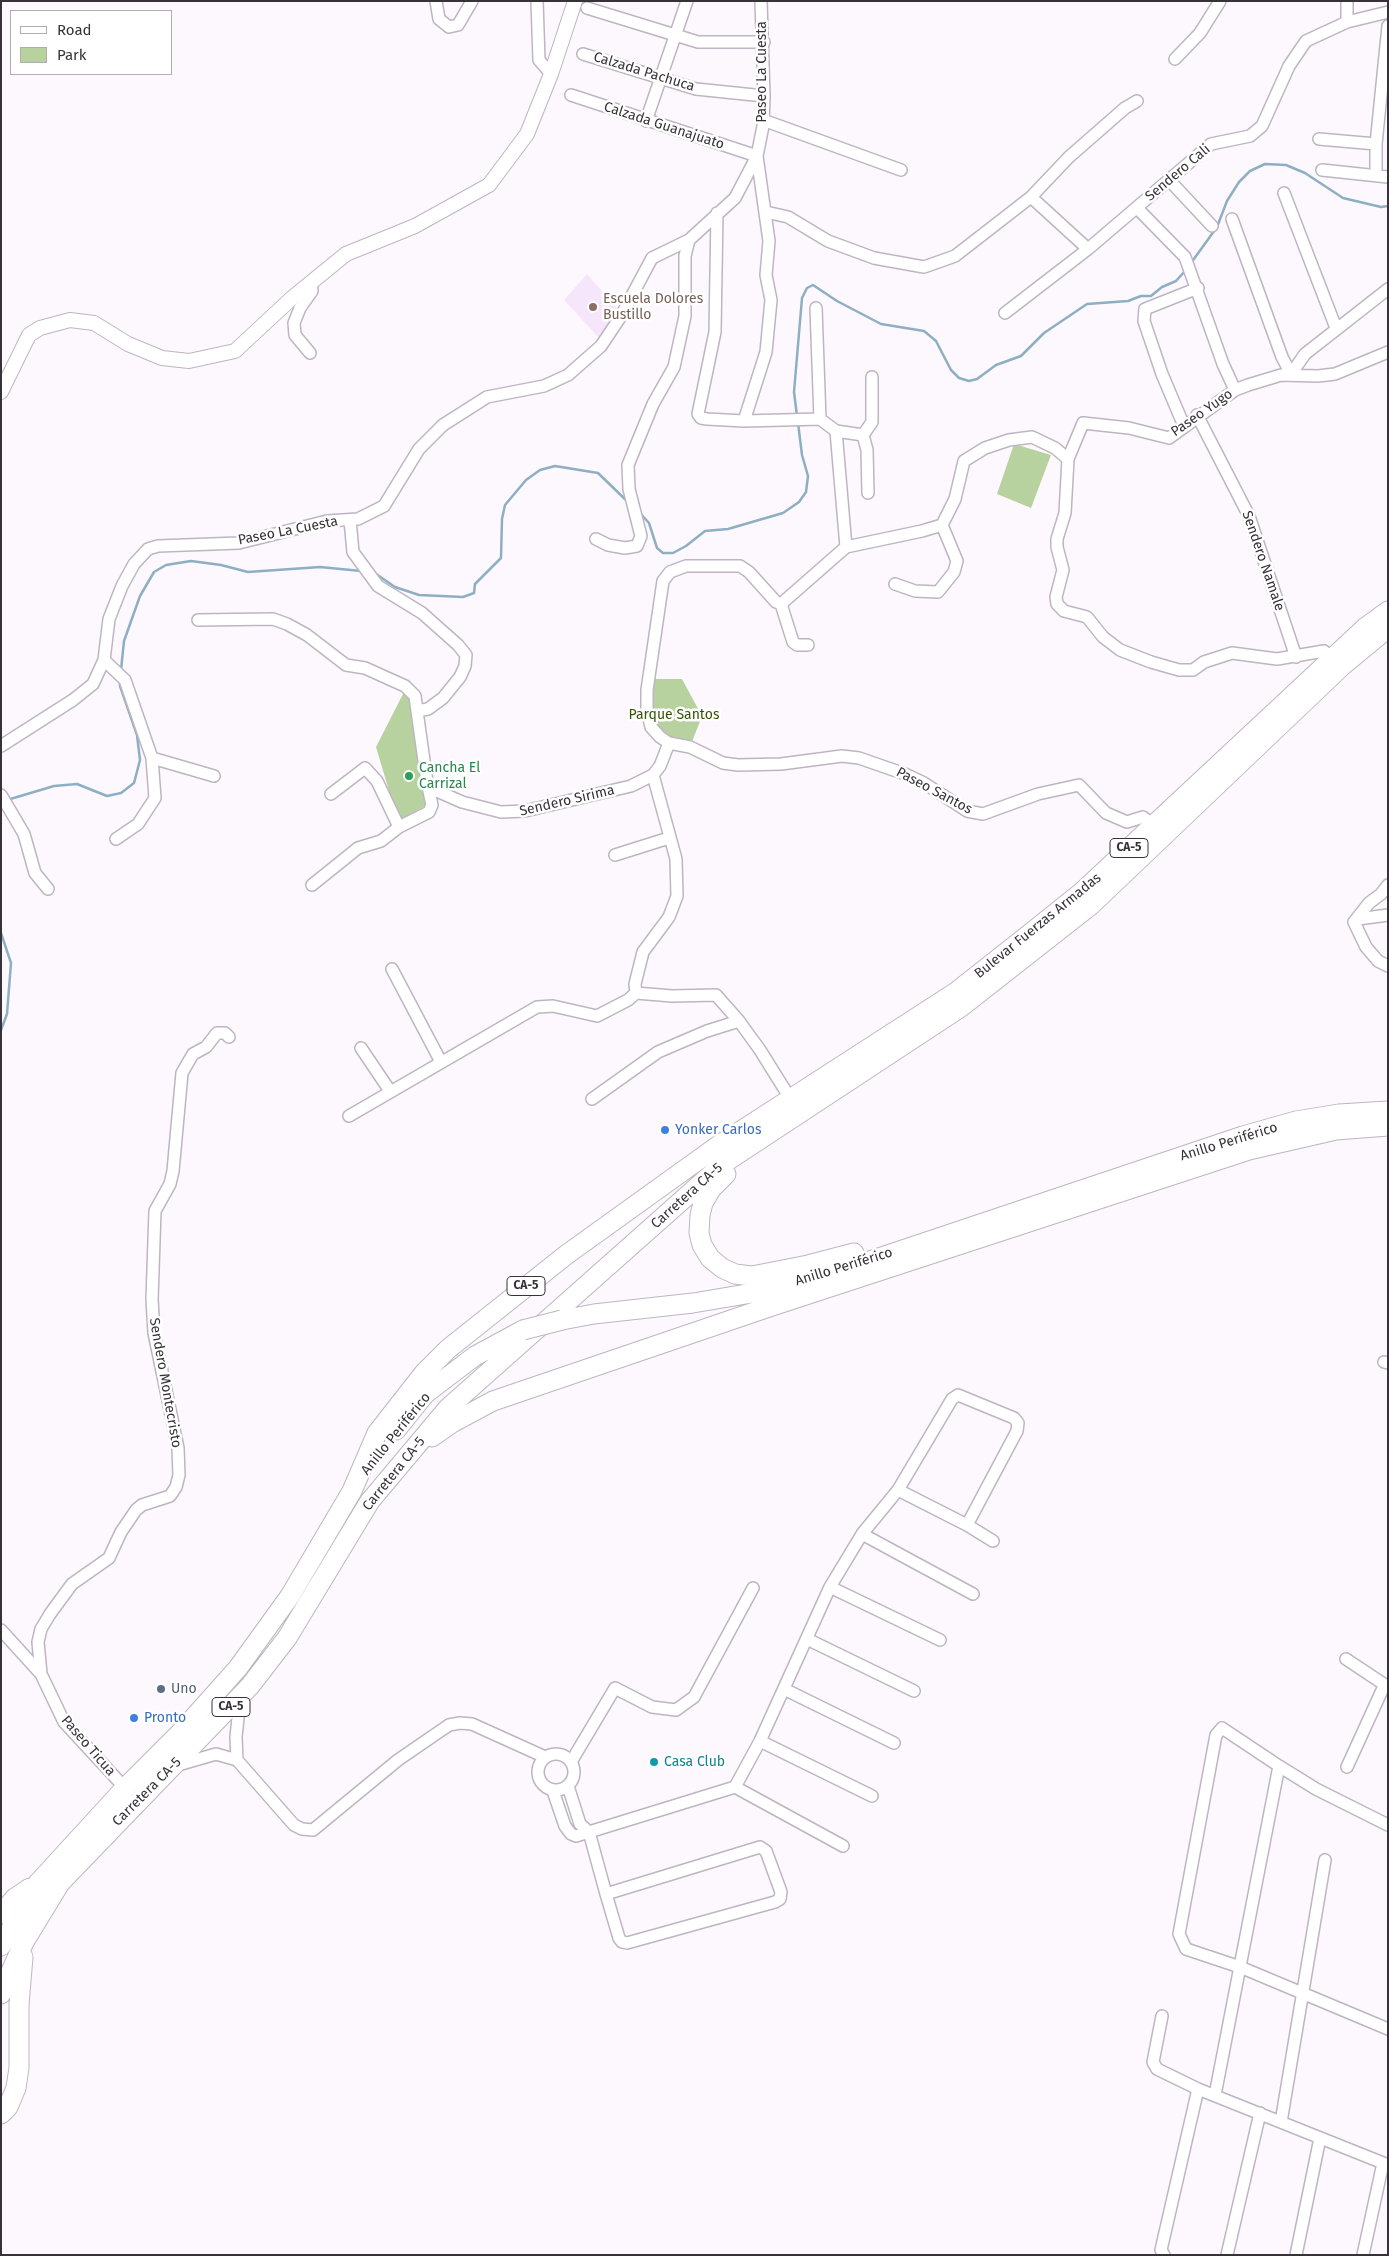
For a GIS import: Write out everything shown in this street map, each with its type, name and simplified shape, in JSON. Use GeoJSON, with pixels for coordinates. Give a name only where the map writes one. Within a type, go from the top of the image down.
{"type":"FeatureCollection","features":[{"type":"Feature","properties":{"kind":"highway","name":"Bulevar Fuerzas Armadas"},"geometry":{"type":"LineString","coordinates":[[858,1064],[880,1043],[963,986],[1082,892],[1366,627],[1388,611]]}},
{"type":"Feature","properties":{"kind":"highway","name":"Bulevar Fuerzas Armadas"},"geometry":{"type":"LineString","coordinates":[[858,1064],[961,1007],[1091,905],[1342,666],[1388,628]]}},
{"type":"Feature","properties":{"kind":"highway","name":"Carretera CA-5"},"geometry":{"type":"LineString","coordinates":[[1,1946],[38,1883],[125,1788],[179,1734],[238,1668],[290,1596],[352,1491],[377,1433],[424,1373],[448,1349],[574,1250],[719,1145],[790,1098],[858,1064]]}},
{"type":"Feature","properties":{"kind":"highway","name":"Carretera CA-5"},"geometry":{"type":"LineString","coordinates":[[1,1994],[24,1942],[60,1883],[130,1808],[240,1698],[287,1638],[370,1501],[448,1408],[724,1162],[858,1064]]}},
{"type":"Feature","properties":{"kind":"highway"},"geometry":{"type":"LineString","coordinates":[[858,1064],[711,1189],[703,1203],[699,1233],[710,1258],[722,1268],[735,1274],[752,1276],[808,1265],[1001,1209],[1091,1187]]}},
{"type":"Feature","properties":{"kind":"highway","name":"Anillo Periférico"},"geometry":{"type":"LineString","coordinates":[[352,1491],[373,1458],[425,1394],[475,1356],[523,1330],[594,1314],[693,1303],[770,1290],[831,1274],[1243,1136],[1296,1121],[1339,1114],[1388,1110]]}},
{"type":"Feature","properties":{"kind":"highway","name":"Anillo Periférico"},"geometry":{"type":"LineString","coordinates":[[415,1449],[452,1423],[493,1401],[754,1312],[1249,1150],[1336,1130],[1388,1126]]}},
{"type":"Feature","properties":{"kind":"highway"},"geometry":{"type":"LineString","coordinates":[[1,1914],[15,1898],[38,1883]]}},
{"type":"Feature","properties":{"kind":"highway"},"geometry":{"type":"LineString","coordinates":[[1,2114],[8,2107],[16,2088],[19,2068],[19,2004],[24,1942]]}},
{"type":"Feature","properties":{"kind":"street"},"geometry":{"type":"LineString","coordinates":[[436,1],[438,19],[448,27],[458,25],[472,1]]}},
{"type":"Feature","properties":{"kind":"street"},"geometry":{"type":"LineString","coordinates":[[537,1],[539,60],[551,74]]}},
{"type":"Feature","properties":{"kind":"street"},"geometry":{"type":"LineString","coordinates":[[646,121],[687,1]]}},
{"type":"Feature","properties":{"kind":"street","name":"Paseo La Cuesta"},"geometry":{"type":"LineString","coordinates":[[1,746],[73,700],[93,684],[104,660],[109,618],[122,586],[134,564],[148,550],[158,546],[239,542],[327,521],[358,519],[384,506],[419,450],[443,425],[487,397],[544,386],[568,375],[601,346],[621,316],[652,258],[689,240],[736,198],[757,156],[763,120],[764,96],[764,42],[761,1]]}},
{"type":"Feature","properties":{"kind":"street"},"geometry":{"type":"LineString","coordinates":[[1174,59],[1200,33],[1220,1]]}},
{"type":"Feature","properties":{"kind":"street"},"geometry":{"type":"LineString","coordinates":[[1347,1],[1347,22]]}},
{"type":"Feature","properties":{"kind":"street"},"geometry":{"type":"LineString","coordinates":[[1,392],[29,335],[53,323],[70,320],[94,323],[128,344],[162,358],[188,361],[235,351],[311,282],[346,254],[415,226],[489,184],[527,134],[581,4],[698,42],[764,42]]}},
{"type":"Feature","properties":{"kind":"street","name":"Sendero Cali"},"geometry":{"type":"LineString","coordinates":[[1004,313],[1088,249],[1170,181],[1211,144],[1250,136],[1262,126],[1288,66],[1306,40],[1347,22],[1388,12]]}},
{"type":"Feature","properties":{"kind":"street"},"geometry":{"type":"LineString","coordinates":[[1322,170],[1382,176],[1376,144],[1384,93],[1388,26]]}},
{"type":"Feature","properties":{"kind":"street","name":"Calzada Pachuca"},"geometry":{"type":"LineString","coordinates":[[583,54],[696,89],[764,96]]}},
{"type":"Feature","properties":{"kind":"street","name":"Calzada Guanajuato"},"geometry":{"type":"LineString","coordinates":[[571,95],[757,156]]}},
{"type":"Feature","properties":{"kind":"street"},"geometry":{"type":"LineString","coordinates":[[766,212],[788,217],[828,241],[874,258],[924,267],[955,256],[1031,197],[1069,157],[1125,108],[1137,101]]}},
{"type":"Feature","properties":{"kind":"street"},"geometry":{"type":"LineString","coordinates":[[763,120],[901,170]]}},
{"type":"Feature","properties":{"kind":"street"},"geometry":{"type":"LineString","coordinates":[[1319,139],[1376,144]]}},
{"type":"Feature","properties":{"kind":"street"},"geometry":{"type":"LineString","coordinates":[[744,421],[766,352],[771,300],[766,275],[769,241],[757,156]]}},
{"type":"Feature","properties":{"kind":"street"},"geometry":{"type":"LineString","coordinates":[[1170,181],[1212,226]]}},
{"type":"Feature","properties":{"kind":"street"},"geometry":{"type":"LineString","coordinates":[[1284,193],[1336,328]]}},
{"type":"Feature","properties":{"kind":"street"},"geometry":{"type":"LineString","coordinates":[[1031,197],[1088,249]]}},
{"type":"Feature","properties":{"kind":"street"},"geometry":{"type":"LineString","coordinates":[[1136,208],[1185,257],[1198,288],[1223,364],[1235,390]]}},
{"type":"Feature","properties":{"kind":"street"},"geometry":{"type":"LineString","coordinates":[[717,213],[715,332],[698,414],[701,418],[744,421],[820,419],[836,431],[863,435]]}},
{"type":"Feature","properties":{"kind":"street"},"geometry":{"type":"LineString","coordinates":[[1232,219],[1282,357],[1291,374],[1305,354],[1388,289]]}},
{"type":"Feature","properties":{"kind":"street"},"geometry":{"type":"LineString","coordinates":[[596,539],[608,545],[626,548],[637,546],[641,536],[629,489],[628,465],[653,404],[674,367],[685,316],[685,256],[689,240]]}},
{"type":"Feature","properties":{"kind":"street"},"geometry":{"type":"LineString","coordinates":[[310,353],[295,335],[294,323],[300,308],[312,291],[311,282]]}},
{"type":"Feature","properties":{"kind":"street"},"geometry":{"type":"LineString","coordinates":[[1184,426],[1162,374],[1144,321],[1146,310],[1198,288]]}},
{"type":"Feature","properties":{"kind":"street"},"geometry":{"type":"LineString","coordinates":[[816,308],[820,419]]}},
{"type":"Feature","properties":{"kind":"street","name":"Paseo Yugo"},"geometry":{"type":"LineString","coordinates":[[1333,658],[1324,651],[1276,659],[1232,653],[1204,662],[1193,670],[1179,670],[1150,662],[1120,650],[1103,636],[1087,617],[1064,612],[1058,604],[1056,597],[1063,570],[1057,547],[1065,513],[1068,459],[1083,423],[1129,428],[1169,438],[1197,415],[1235,390],[1281,375],[1318,376],[1335,374],[1388,352]]}},
{"type":"Feature","properties":{"kind":"street"},"geometry":{"type":"LineString","coordinates":[[868,493],[867,450],[863,435],[872,422],[872,377]]}},
{"type":"Feature","properties":{"kind":"street","name":"Sendero Namale"},"geometry":{"type":"LineString","coordinates":[[1197,415],[1249,516],[1296,657]]}},
{"type":"Feature","properties":{"kind":"street"},"geometry":{"type":"LineString","coordinates":[[836,431],[846,548]]}},
{"type":"Feature","properties":{"kind":"street"},"geometry":{"type":"LineString","coordinates":[[781,604],[846,548],[942,525],[955,500],[964,461],[985,448],[1009,440],[1032,438],[1054,448],[1068,459]]}},
{"type":"Feature","properties":{"kind":"street"},"geometry":{"type":"LineString","coordinates":[[350,520],[353,552],[378,586],[422,613],[458,645],[466,655],[465,666],[460,677],[443,698],[428,709],[418,711]]}},
{"type":"Feature","properties":{"kind":"street"},"geometry":{"type":"LineString","coordinates":[[895,584],[927,593],[938,592],[954,572],[957,561],[942,525]]}},
{"type":"Feature","properties":{"kind":"street"},"geometry":{"type":"LineString","coordinates":[[636,992],[635,984],[642,952],[669,917],[678,896],[676,859],[653,776],[660,766],[669,743],[651,727],[646,700],[663,581],[670,572],[686,566],[740,566],[749,572],[776,602],[781,604],[793,642],[797,645],[808,645]]}},
{"type":"Feature","properties":{"kind":"street"},"geometry":{"type":"LineString","coordinates":[[198,620],[273,619],[307,635],[346,665],[365,668],[405,686],[415,696],[432,805],[428,812],[399,827],[380,842],[358,848],[312,885]]}},
{"type":"Feature","properties":{"kind":"street"},"geometry":{"type":"LineString","coordinates":[[104,660],[125,680],[152,758],[155,798],[138,824],[116,839]]}},
{"type":"Feature","properties":{"kind":"street","name":"Paseo Santos"},"geometry":{"type":"LineString","coordinates":[[669,743],[690,747],[723,763],[738,765],[781,764],[842,756],[859,758],[905,774],[924,783],[954,804],[975,813],[984,814],[1000,810],[1038,794],[1079,785],[1113,818],[1127,822],[1143,817],[1153,825]]}},
{"type":"Feature","properties":{"kind":"street"},"geometry":{"type":"LineString","coordinates":[[152,758],[214,776]]}},
{"type":"Feature","properties":{"kind":"street"},"geometry":{"type":"LineString","coordinates":[[331,794],[365,768],[377,781],[399,827]]}},
{"type":"Feature","properties":{"kind":"street","name":"Sendero Sirima"},"geometry":{"type":"LineString","coordinates":[[427,782],[446,796],[509,814],[615,791],[653,776]]}},
{"type":"Feature","properties":{"kind":"street"},"geometry":{"type":"LineString","coordinates":[[5,801],[24,834],[35,873],[48,889]]}},
{"type":"Feature","properties":{"kind":"street"},"geometry":{"type":"LineString","coordinates":[[615,854],[669,838]]}},
{"type":"Feature","properties":{"kind":"street"},"geometry":{"type":"LineString","coordinates":[[1354,922],[1366,906],[1381,894],[1388,885]]}},
{"type":"Feature","properties":{"kind":"street"},"geometry":{"type":"LineString","coordinates":[[1354,922],[1358,919],[1388,915]]}},
{"type":"Feature","properties":{"kind":"street"},"geometry":{"type":"LineString","coordinates":[[1354,922],[1366,948],[1378,961],[1388,966]]}},
{"type":"Feature","properties":{"kind":"street"},"geometry":{"type":"LineString","coordinates":[[392,969],[441,1062]]}},
{"type":"Feature","properties":{"kind":"street"},"geometry":{"type":"LineString","coordinates":[[636,992],[672,996],[716,995],[739,1021],[790,1098]]}},
{"type":"Feature","properties":{"kind":"street"},"geometry":{"type":"LineString","coordinates":[[349,1116],[537,1007],[553,1006],[597,1016],[628,1000],[636,992]]}},
{"type":"Feature","properties":{"kind":"street"},"geometry":{"type":"LineString","coordinates":[[592,1099],[658,1052],[707,1031],[739,1021]]}},
{"type":"Feature","properties":{"kind":"street","name":"Sendero Montecristo"},"geometry":{"type":"LineString","coordinates":[[41,1674],[38,1642],[40,1629],[50,1614],[72,1584],[109,1558],[121,1532],[136,1510],[142,1505],[170,1496],[176,1487],[179,1475],[178,1448],[154,1332],[152,1299],[155,1211],[170,1184],[173,1171],[182,1073],[193,1054],[206,1047],[217,1033],[225,1033],[229,1037]]}},
{"type":"Feature","properties":{"kind":"street"},"geometry":{"type":"LineString","coordinates":[[360,1048],[390,1091]]}},
{"type":"Feature","properties":{"kind":"street"},"geometry":{"type":"LineString","coordinates":[[735,1788],[760,1741],[830,1588],[862,1534],[898,1490],[952,1399],[958,1394],[1014,1418],[1018,1423],[1016,1431],[968,1525]]}},
{"type":"Feature","properties":{"kind":"street"},"geometry":{"type":"LineString","coordinates":[[898,1490],[968,1525],[993,1541]]}},
{"type":"Feature","properties":{"kind":"street"},"geometry":{"type":"LineString","coordinates":[[862,1534],[973,1594]]}},
{"type":"Feature","properties":{"kind":"street"},"geometry":{"type":"LineString","coordinates":[[571,1762],[559,1754],[545,1757],[540,1762],[538,1776],[546,1788],[560,1791],[568,1786],[574,1776],[571,1762],[615,1688],[652,1707],[676,1710],[694,1697],[753,1588]]}},
{"type":"Feature","properties":{"kind":"street"},"geometry":{"type":"LineString","coordinates":[[830,1588],[940,1640]]}},
{"type":"Feature","properties":{"kind":"street","name":"Paseo Ticua"},"geometry":{"type":"LineString","coordinates":[[1,1630],[41,1674],[64,1722],[125,1788]]}},
{"type":"Feature","properties":{"kind":"street"},"geometry":{"type":"LineString","coordinates":[[807,1639],[914,1691]]}},
{"type":"Feature","properties":{"kind":"street"},"geometry":{"type":"LineString","coordinates":[[1346,1659],[1386,1686],[1347,1767]]}},
{"type":"Feature","properties":{"kind":"street"},"geometry":{"type":"LineString","coordinates":[[784,1688],[894,1743]]}},
{"type":"Feature","properties":{"kind":"street"},"geometry":{"type":"LineString","coordinates":[[237,1760],[236,1737],[240,1698]]}},
{"type":"Feature","properties":{"kind":"street"},"geometry":{"type":"LineString","coordinates":[[174,1766],[216,1754],[237,1760],[294,1825],[302,1829],[313,1830],[398,1760],[449,1725],[460,1722],[472,1724],[545,1757]]}},
{"type":"Feature","properties":{"kind":"street"},"geometry":{"type":"LineString","coordinates":[[1388,1825],[1316,1789],[1222,1728],[1216,1735],[1179,1934],[1186,1949],[1240,1967],[1388,2029]]}},
{"type":"Feature","properties":{"kind":"street"},"geometry":{"type":"LineString","coordinates":[[760,1741],[872,1796]]}},
{"type":"Feature","properties":{"kind":"street"},"geometry":{"type":"LineString","coordinates":[[1215,2096],[1279,1766]]}},
{"type":"Feature","properties":{"kind":"street"},"geometry":{"type":"LineString","coordinates":[[568,1786],[580,1824],[589,1832],[606,1894],[619,1938],[622,1942],[628,1943],[775,1902],[780,1898],[781,1892],[766,1851],[760,1847],[606,1894]]}},
{"type":"Feature","properties":{"kind":"street"},"geometry":{"type":"LineString","coordinates":[[553,1791],[565,1826],[571,1834],[576,1836],[735,1788],[843,1846]]}},
{"type":"Feature","properties":{"kind":"street"},"geometry":{"type":"LineString","coordinates":[[1281,2122],[1325,1860]]}},
{"type":"Feature","properties":{"kind":"street"},"geometry":{"type":"LineString","coordinates":[[1162,2016],[1153,2062],[1157,2069],[1198,2089],[1385,2164],[1363,2255]]}},
{"type":"Feature","properties":{"kind":"street"},"geometry":{"type":"LineString","coordinates":[[1164,2255],[1161,2250],[1198,2089]]}},
{"type":"Feature","properties":{"kind":"street"},"geometry":{"type":"LineString","coordinates":[[1227,2255],[1260,2113]]}},
{"type":"Feature","properties":{"kind":"street"},"geometry":{"type":"LineString","coordinates":[[1296,2255],[1320,2138]]}},
{"type":"Feature","properties":{"kind":"shaded area","name":"Escuela Dolores Bustillo"},"geometry":{"type":"Polygon","coordinates":[[[587,274],[622,314],[600,339],[564,300],[587,274]]]}},
{"type":"Feature","properties":{"kind":"green space"},"geometry":{"type":"Polygon","coordinates":[[[1014,444],[1051,455],[1031,508],[997,494],[1014,444]]]}},
{"type":"Feature","properties":{"kind":"green space","name":"Parque Santos"},"geometry":{"type":"Polygon","coordinates":[[[649,679],[682,679],[702,716],[690,747],[681,747],[651,727],[649,679]]]}},
{"type":"Feature","properties":{"kind":"green space"},"geometry":{"type":"Polygon","coordinates":[[[404,692],[410,700],[432,802],[398,821],[376,747],[404,692]]]}},
{"type":"Feature","properties":{"kind":"waterway"},"geometry":{"type":"LineString","coordinates":[[1191,263],[1217,227],[1227,201],[1239,182],[1250,171],[1265,164],[1286,165],[1305,173],[1343,198],[1381,207],[1388,206]]}},
{"type":"Feature","properties":{"kind":"waterway"},"geometry":{"type":"LineString","coordinates":[[797,416],[794,392],[802,298],[807,288],[813,285],[837,301],[881,324],[924,331],[936,341],[951,370],[959,378],[969,381],[977,379],[996,365],[1021,356],[1044,333],[1087,304],[1128,301],[1141,296],[1151,296],[1162,287],[1176,281],[1185,271]]}},
{"type":"Feature","properties":{"kind":"waterway"},"geometry":{"type":"LineString","coordinates":[[639,512],[649,523],[657,548],[663,553],[673,553],[686,546],[705,531],[728,529],[783,513],[799,502],[806,492],[808,476],[802,455],[798,423]]}},
{"type":"Feature","properties":{"kind":"waterway"},"geometry":{"type":"LineString","coordinates":[[376,574],[395,587],[419,595],[463,597],[474,593],[475,584],[501,558],[502,519],[505,505],[526,480],[540,470],[555,466],[598,473],[628,502]]}},
{"type":"Feature","properties":{"kind":"waterway"},"geometry":{"type":"LineString","coordinates":[[121,670],[124,641],[140,596],[154,572],[166,565],[191,561],[221,565],[248,572],[320,567],[361,571]]}},
{"type":"Feature","properties":{"kind":"waterway"},"geometry":{"type":"LineString","coordinates":[[7,800],[54,786],[77,784],[107,796],[121,793],[134,783],[140,760],[137,735],[120,686],[120,680]]}},
{"type":"Feature","properties":{"kind":"waterway"},"geometry":{"type":"LineString","coordinates":[[1,933],[11,963],[7,1014],[1,1030]]}},
{"type":"Feature","properties":{"kind":"place","name":"Escuela Dolores Bustillo"},"geometry":{"type":"Point","coordinates":[593,307]}},
{"type":"Feature","properties":{"kind":"place","name":"Cancha El Carrizal"},"geometry":{"type":"Point","coordinates":[409,776]}},
{"type":"Feature","properties":{"kind":"place","name":"Yonker Carlos"},"geometry":{"type":"Point","coordinates":[665,1130]}},
{"type":"Feature","properties":{"kind":"place","name":"Uno"},"geometry":{"type":"Point","coordinates":[161,1689]}},
{"type":"Feature","properties":{"kind":"place","name":"Pronto"},"geometry":{"type":"Point","coordinates":[134,1718]}},
{"type":"Feature","properties":{"kind":"place","name":"Casa Club"},"geometry":{"type":"Point","coordinates":[654,1762]}}]}
